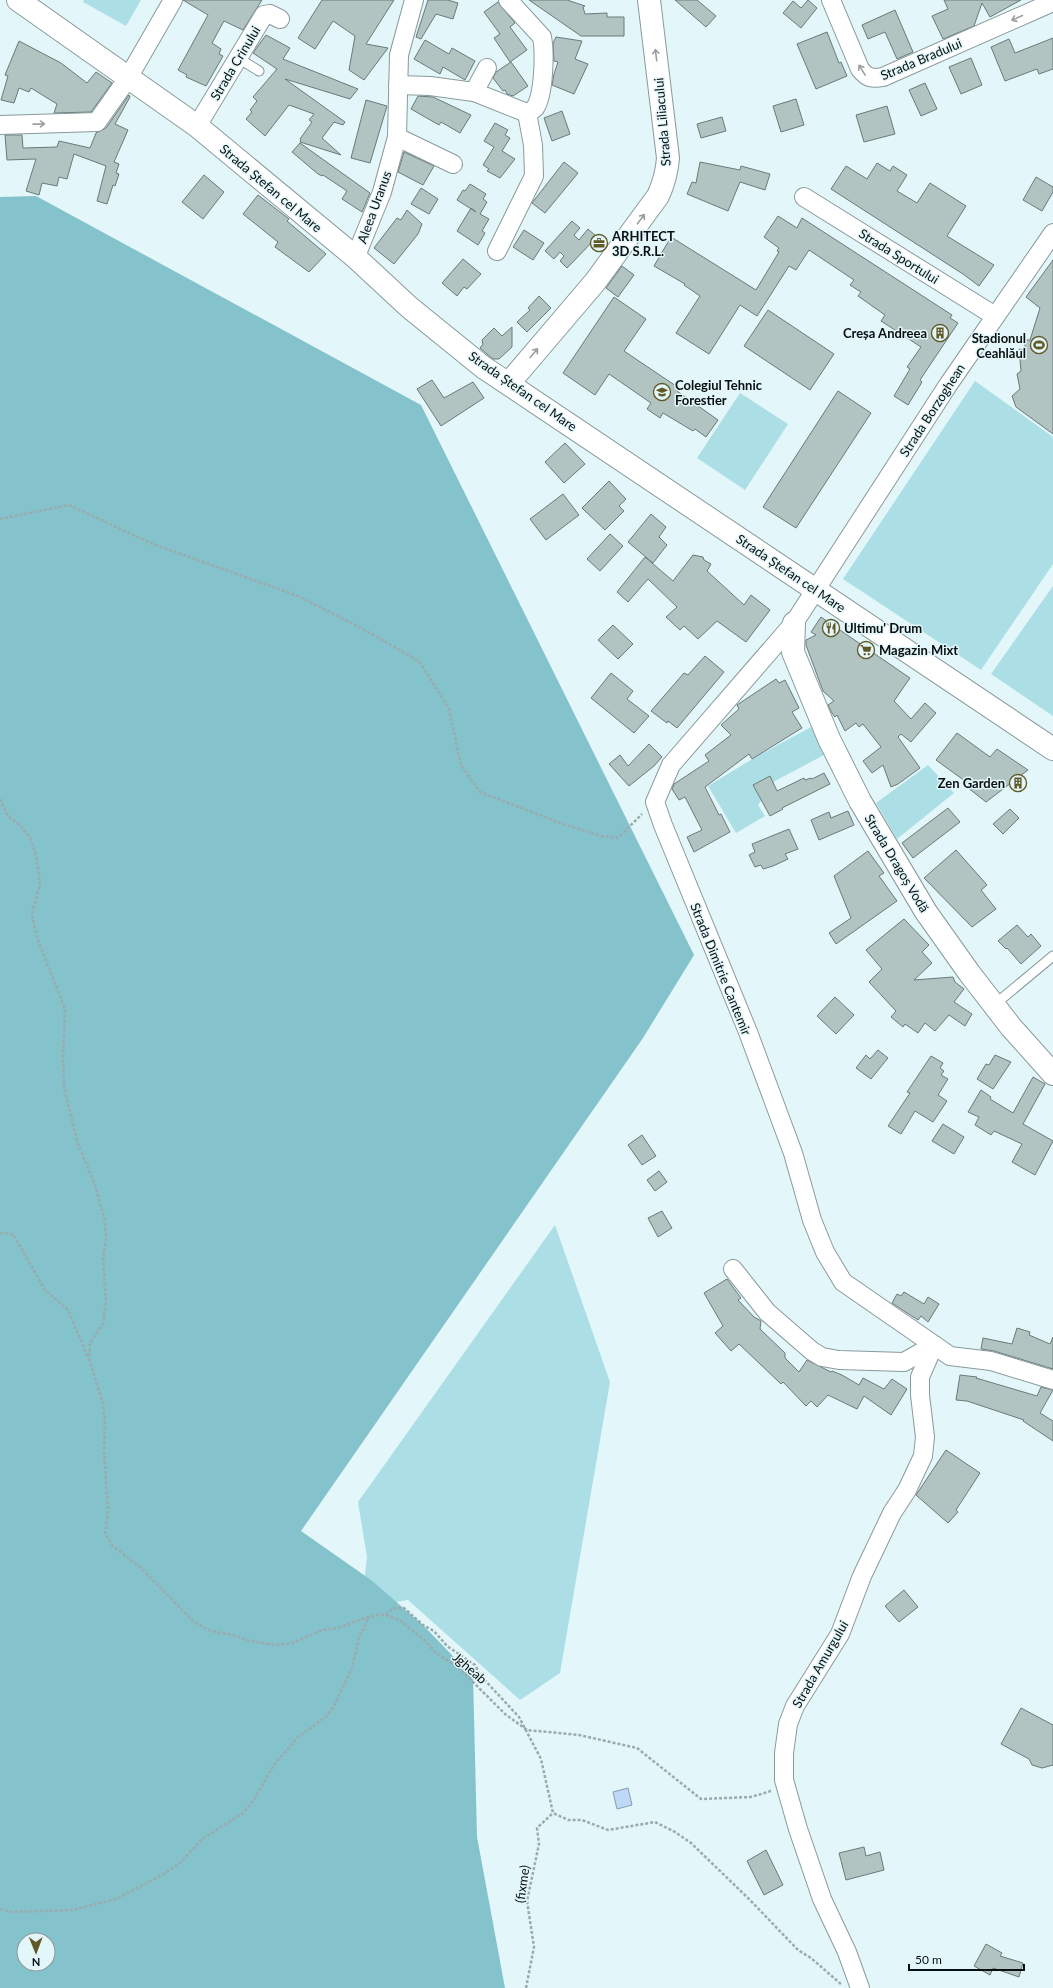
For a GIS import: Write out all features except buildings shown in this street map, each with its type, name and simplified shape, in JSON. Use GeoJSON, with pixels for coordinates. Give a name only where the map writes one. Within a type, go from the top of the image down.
{"type":"FeatureCollection","features":[{"type":"Feature","properties":{"kind":"street","name":"Strada Ștefan cel Mare"},"geometry":{"type":"LineString","coordinates":[[18,0],[197,126],[354,256],[422,316],[483,366],[1053,749]]}},
{"type":"Feature","properties":{"kind":"street"},"geometry":{"type":"LineString","coordinates":[[0,125],[97,122],[128,78],[173,0]]}},
{"type":"Feature","properties":{"kind":"street","name":"Aleea Uranus"},"geometry":{"type":"LineString","coordinates":[[354,256],[358,251],[382,192],[397,137],[399,55],[414,0]]}},
{"type":"Feature","properties":{"kind":"street"},"geometry":{"type":"LineString","coordinates":[[508,0],[539,34],[543,43],[542,80],[538,100],[534,109],[527,113]]}},
{"type":"Feature","properties":{"kind":"street","name":"Strada Liliacului"},"geometry":{"type":"LineString","coordinates":[[508,383],[594,282],[658,196],[664,183],[668,158],[649,0]]}},
{"type":"Feature","properties":{"kind":"street","name":"Strada Bradului"},"geometry":{"type":"LineString","coordinates":[[832,0],[860,69],[866,76],[873,79],[883,78],[1053,2]]}},
{"type":"Feature","properties":{"kind":"street","name":"Strada Crinului"},"geometry":{"type":"LineString","coordinates":[[197,126],[264,14],[270,14],[280,19]]}},
{"type":"Feature","properties":{"kind":"street"},"geometry":{"type":"LineString","coordinates":[[474,92],[487,68]]}},
{"type":"Feature","properties":{"kind":"street"},"geometry":{"type":"LineString","coordinates":[[398,85],[430,86],[474,92],[527,113]]}},
{"type":"Feature","properties":{"kind":"street"},"geometry":{"type":"LineString","coordinates":[[497,251],[534,176],[533,145],[527,113]]}},
{"type":"Feature","properties":{"kind":"street"},"geometry":{"type":"LineString","coordinates":[[397,137],[453,164]]}},
{"type":"Feature","properties":{"kind":"street","name":"Strada Sportului"},"geometry":{"type":"LineString","coordinates":[[804,196],[995,316]]}},
{"type":"Feature","properties":{"kind":"street","name":"Strada Borzoghean"},"geometry":{"type":"LineString","coordinates":[[815,590],[948,385],[1053,233]]}},
{"type":"Feature","properties":{"kind":"street"},"geometry":{"type":"LineString","coordinates":[[655,802],[672,766],[794,624],[815,590]]}},
{"type":"Feature","properties":{"kind":"street","name":"Strada Dragoș Vodă"},"geometry":{"type":"LineString","coordinates":[[794,624],[793,652],[829,739],[860,802],[926,912],[994,1005],[1053,1074]]}},
{"type":"Feature","properties":{"kind":"street","name":"Strada Dimitrie Cantemir"},"geometry":{"type":"LineString","coordinates":[[655,802],[665,831],[750,1040],[793,1153],[812,1220],[825,1252],[842,1282],[950,1356],[991,1361],[1053,1380]]}},
{"type":"Feature","properties":{"kind":"street"},"geometry":{"type":"LineString","coordinates":[[732,1269],[767,1312],[812,1351],[822,1356],[839,1360],[904,1362],[934,1345]]}},
{"type":"Feature","properties":{"kind":"street","name":"Strada Amurgului"},"geometry":{"type":"LineString","coordinates":[[860,1988],[847,1952],[822,1899],[784,1780],[784,1753],[788,1724],[795,1706],[840,1634],[862,1576],[892,1513],[907,1490],[923,1456],[925,1437],[920,1395],[920,1376],[934,1345]]}},
{"type":"Feature","properties":{"kind":"lane"},"geometry":{"type":"LineString","coordinates":[[238,58],[259,71]]}},
{"type":"Feature","properties":{"kind":"lane"},"geometry":{"type":"LineString","coordinates":[[994,1005],[1053,956]]}},
{"type":"Feature","properties":{"kind":"path"},"geometry":{"type":"LineString","coordinates":[[0,519],[69,505],[153,544],[298,596],[359,627],[419,661],[449,709],[461,765],[480,792],[560,823],[600,836],[618,838],[655,802]]}},
{"type":"Feature","properties":{"kind":"path"},"geometry":{"type":"LineString","coordinates":[[0,799],[8,816],[21,826],[30,838],[36,855],[40,884],[32,914],[36,935],[65,1009],[63,1058],[64,1088],[78,1144],[95,1185],[105,1221],[106,1240],[103,1258],[106,1301],[103,1324],[90,1343],[89,1358]]}},
{"type":"Feature","properties":{"kind":"path"},"geometry":{"type":"LineString","coordinates":[[0,1233],[13,1234],[45,1290],[68,1310],[89,1358],[103,1404],[105,1421],[104,1451],[108,1512],[105,1534],[113,1546],[142,1569],[194,1622],[211,1631],[233,1635],[249,1641],[277,1645],[293,1643],[322,1630],[339,1628],[377,1615],[386,1615],[393,1608],[404,1608],[423,1625],[434,1631],[447,1646],[475,1665],[480,1675],[518,1717],[527,1730],[541,1759],[553,1813],[568,1820],[582,1820],[608,1830],[655,1822],[675,1832],[691,1844],[749,1899],[798,1950],[811,1958],[847,1988]]}},
{"type":"Feature","properties":{"kind":"path","name":"Jgheab"},"geometry":{"type":"LineString","coordinates":[[386,1615],[402,1621],[423,1639],[436,1653],[459,1668],[505,1714],[527,1730]]}},
{"type":"Feature","properties":{"kind":"path"},"geometry":{"type":"LineString","coordinates":[[0,1909],[11,1912],[72,1910],[116,1899],[164,1874],[181,1862],[201,1840],[243,1813],[253,1801],[274,1765],[298,1736],[326,1717],[334,1706],[352,1668],[359,1637],[369,1618]]}},
{"type":"Feature","properties":{"kind":"path"},"geometry":{"type":"LineString","coordinates":[[527,1730],[579,1735],[637,1748],[701,1799],[751,1797],[786,1786]]}},
{"type":"Feature","properties":{"kind":"path","name":"(fixme)"},"geometry":{"type":"LineString","coordinates":[[526,1988],[534,1947],[527,1901],[539,1844],[537,1828],[553,1813]]}},
{"type":"Feature","properties":{"kind":"shaded area"},"geometry":{"type":"Polygon","coordinates":[[[84,0],[141,0],[126,26],[83,2],[84,0]]]}},
{"type":"Feature","properties":{"kind":"shaded area"},"geometry":{"type":"Polygon","coordinates":[[[36,196],[421,405],[694,955],[643,1038],[301,1531],[371,1580],[423,1625],[473,1677],[477,1837],[505,1988],[0,1988],[0,197],[36,196]]]}},
{"type":"Feature","properties":{"kind":"shaded area"},"geometry":{"type":"Polygon","coordinates":[[[975,381],[1053,437],[1053,564],[981,670],[843,579],[975,381]]]}},
{"type":"Feature","properties":{"kind":"shaded area"},"geometry":{"type":"Polygon","coordinates":[[[740,393],[788,424],[745,490],[697,458],[740,393]]]}},
{"type":"Feature","properties":{"kind":"shaded area"},"geometry":{"type":"Polygon","coordinates":[[[1053,586],[1053,716],[991,674],[1053,586]]]}},
{"type":"Feature","properties":{"kind":"shaded area"},"geometry":{"type":"Polygon","coordinates":[[[811,727],[824,755],[775,781],[758,805],[765,816],[736,833],[708,786],[759,755],[811,727]]]}},
{"type":"Feature","properties":{"kind":"shaded area"},"geometry":{"type":"Polygon","coordinates":[[[928,765],[954,793],[897,839],[876,803],[928,765]]]}},
{"type":"Feature","properties":{"kind":"shaded area"},"geometry":{"type":"Polygon","coordinates":[[[555,1225],[610,1382],[560,1673],[520,1700],[408,1600],[366,1607],[362,1599],[367,1557],[358,1502],[555,1225]]]}},
{"type":"Feature","properties":{"kind":"shaded area"},"geometry":{"type":"Polygon","coordinates":[[[628,1788],[632,1805],[617,1809],[613,1792],[628,1788]]]}},
{"type":"Feature","properties":{"kind":"place","name":"ARHITECT 3D S.R.L."},"geometry":{"type":"Point","coordinates":[599,243]}},
{"type":"Feature","properties":{"kind":"place","name":"Creșa Andreea"},"geometry":{"type":"Point","coordinates":[940,333]}},
{"type":"Feature","properties":{"kind":"place","name":"Stadionul Ceahlăul"},"geometry":{"type":"Point","coordinates":[1039,345]}},
{"type":"Feature","properties":{"kind":"place","name":"Colegiul Tehnic Forestier"},"geometry":{"type":"Point","coordinates":[662,392]}},
{"type":"Feature","properties":{"kind":"place","name":"Ultimu' Drum"},"geometry":{"type":"Point","coordinates":[831,628]}},
{"type":"Feature","properties":{"kind":"place","name":"Magazin Mixt"},"geometry":{"type":"Point","coordinates":[866,650]}},
{"type":"Feature","properties":{"kind":"place","name":"Zen Garden"},"geometry":{"type":"Point","coordinates":[1018,783]}}]}
